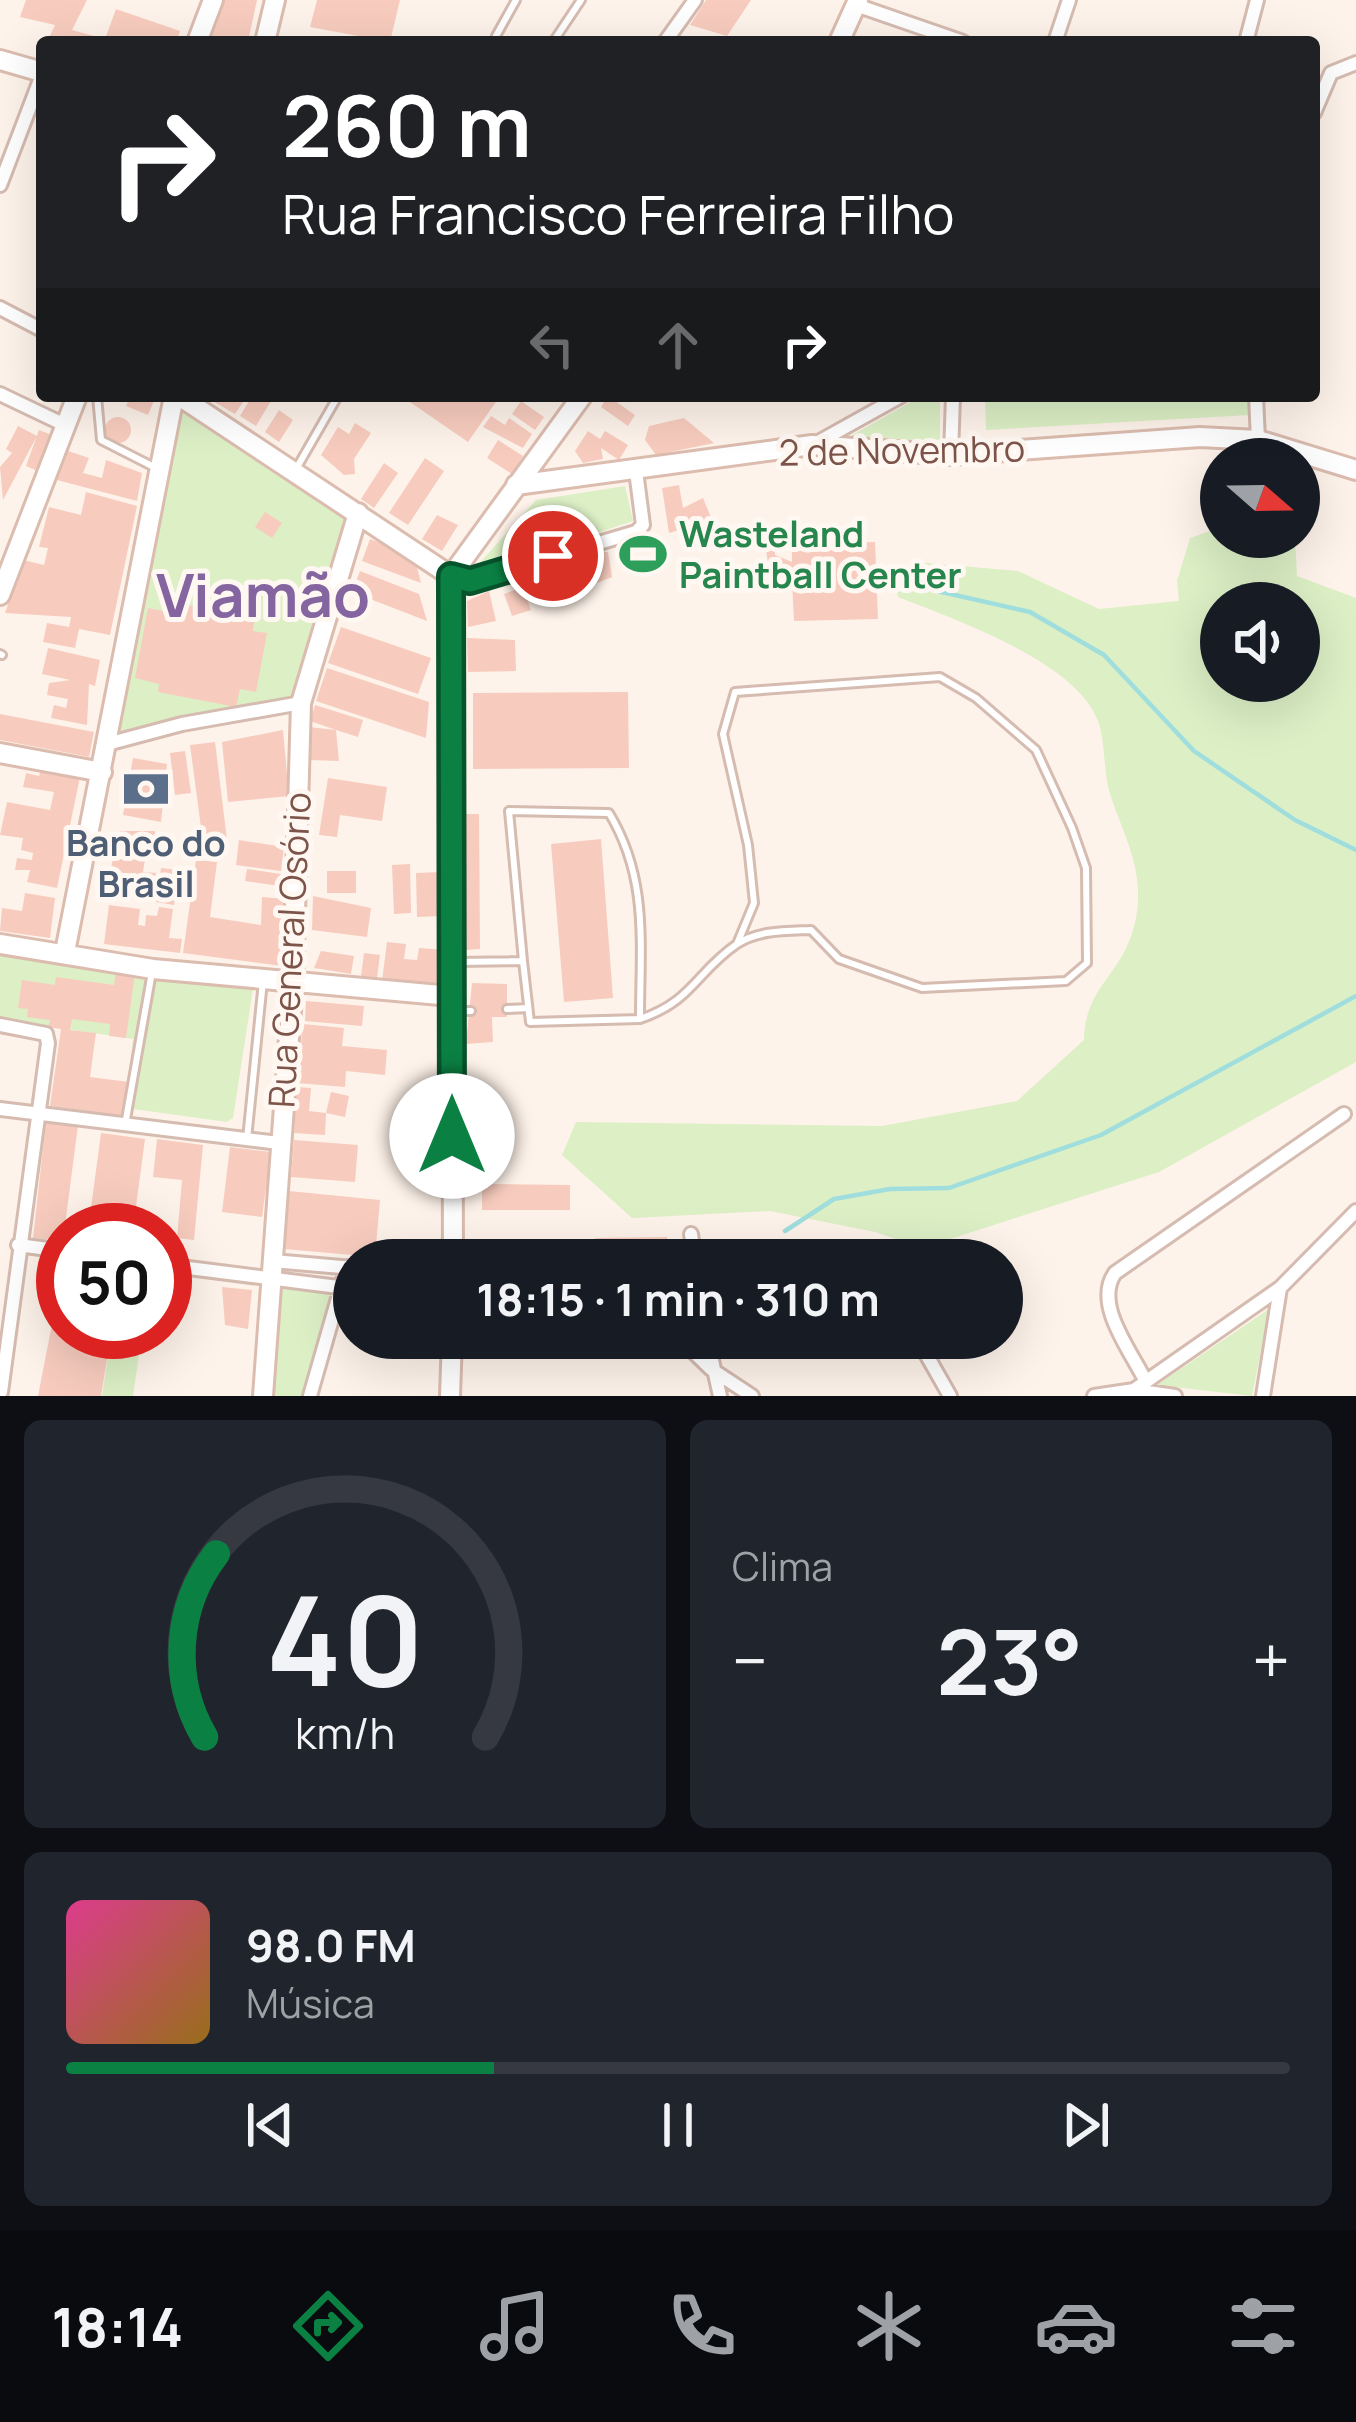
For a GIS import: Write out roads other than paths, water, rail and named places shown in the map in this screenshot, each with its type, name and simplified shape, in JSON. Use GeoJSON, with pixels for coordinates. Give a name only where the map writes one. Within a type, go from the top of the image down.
{"type":"FeatureCollection","features":[{"type":"Feature","properties":{"kind":"street"},"geometry":{"type":"LineString","coordinates":[[199,36],[213,0]]}},
{"type":"Feature","properties":{"kind":"street"},"geometry":{"type":"LineString","coordinates":[[266,36],[275,0]]}},
{"type":"Feature","properties":{"kind":"street"},"geometry":{"type":"LineString","coordinates":[[669,36],[694,0]]}},
{"type":"Feature","properties":{"kind":"street"},"geometry":{"type":"LineString","coordinates":[[835,0],[856,2],[947,36]]}},
{"type":"Feature","properties":{"kind":"street"},"geometry":{"type":"LineString","coordinates":[[1056,36],[1069,0]]}},
{"type":"Feature","properties":{"kind":"street"},"geometry":{"type":"LineString","coordinates":[[1247,36],[1256,0]]}},
{"type":"Feature","properties":{"kind":"street"},"geometry":{"type":"LineString","coordinates":[[842,36],[856,2]]}},
{"type":"Feature","properties":{"kind":"street"},"geometry":{"type":"LineString","coordinates":[[0,60],[36,72]]}},
{"type":"Feature","properties":{"kind":"street"},"geometry":{"type":"LineString","coordinates":[[1320,99],[1331,73],[1356,63]]}},
{"type":"Feature","properties":{"kind":"street"},"geometry":{"type":"LineString","coordinates":[[0,184],[36,90]]}},
{"type":"Feature","properties":{"kind":"street"},"geometry":{"type":"LineString","coordinates":[[0,308],[36,327]]}},
{"type":"Feature","properties":{"kind":"street"},"geometry":{"type":"LineString","coordinates":[[0,394],[67,426]]}},
{"type":"Feature","properties":{"kind":"street"},"geometry":{"type":"LineString","coordinates":[[0,595],[75,402]]}},
{"type":"Feature","properties":{"kind":"street"},"geometry":{"type":"LineString","coordinates":[[65,952],[175,402]]}},
{"type":"Feature","properties":{"kind":"street"},"geometry":{"type":"LineString","coordinates":[[185,402],[451,576],[470,581],[636,532],[643,525],[636,471]]}},
{"type":"Feature","properties":{"kind":"street"},"geometry":{"type":"LineString","coordinates":[[453,1239],[458,1006],[452,962],[451,576],[579,402]]}},
{"type":"Feature","properties":{"kind":"street"},"geometry":{"type":"LineString","coordinates":[[812,445],[890,402]]}},
{"type":"Feature","properties":{"kind":"street"},"geometry":{"type":"LineString","coordinates":[[950,454],[953,402]]}},
{"type":"Feature","properties":{"kind":"street"},"geometry":{"type":"LineString","coordinates":[[1256,402],[1258,438]]}},
{"type":"Feature","properties":{"kind":"street","name":"2 de Novembro"},"geometry":{"type":"LineString","coordinates":[[517,485],[812,445],[950,454],[1219,438]]}},
{"type":"Feature","properties":{"kind":"street","name":"2 de Novembro"},"geometry":{"type":"LineString","coordinates":[[1320,459],[1356,470]]}},
{"type":"Feature","properties":{"kind":"street","name":"Rua General Osório"},"geometry":{"type":"LineString","coordinates":[[263,1396],[293,983],[301,704],[358,512]]}},
{"type":"Feature","properties":{"kind":"street"},"geometry":{"type":"LineString","coordinates":[[107,745],[182,724],[301,704]]}},
{"type":"Feature","properties":{"kind":"street"},"geometry":{"type":"LineString","coordinates":[[0,753],[102,772]]}},
{"type":"Feature","properties":{"kind":"street"},"geometry":{"type":"LineString","coordinates":[[0,944],[458,1006]]}},
{"type":"Feature","properties":{"kind":"street"},"geometry":{"type":"LineString","coordinates":[[0,1025],[46,1034],[1,1393]]}},
{"type":"Feature","properties":{"kind":"street"},"geometry":{"type":"LineString","coordinates":[[0,1109],[280,1143]]}},
{"type":"Feature","properties":{"kind":"street"},"geometry":{"type":"LineString","coordinates":[[1146,1382],[1106,1301],[1106,1285],[1115,1273],[1344,1114]]}},
{"type":"Feature","properties":{"kind":"street"},"geometry":{"type":"LineString","coordinates":[[1134,1390],[1280,1288],[1356,1211]]}},
{"type":"Feature","properties":{"kind":"street"},"geometry":{"type":"LineString","coordinates":[[691,1234],[692,1239]]}},
{"type":"Feature","properties":{"kind":"street"},"geometry":{"type":"LineString","coordinates":[[18,1245],[36,1247]]}},
{"type":"Feature","properties":{"kind":"street"},"geometry":{"type":"LineString","coordinates":[[192,1266],[333,1268]]}},
{"type":"Feature","properties":{"kind":"street"},"geometry":{"type":"LineString","coordinates":[[273,1270],[333,1284]]}},
{"type":"Feature","properties":{"kind":"street"},"geometry":{"type":"LineString","coordinates":[[1263,1396],[1280,1288]]}},
{"type":"Feature","properties":{"kind":"street"},"geometry":{"type":"LineString","coordinates":[[310,1396],[333,1332]]}},
{"type":"Feature","properties":{"kind":"street"},"geometry":{"type":"LineString","coordinates":[[450,1396],[451,1359]]}},
{"type":"Feature","properties":{"kind":"street"},"geometry":{"type":"LineString","coordinates":[[700,1359],[752,1396]]}},
{"type":"Feature","properties":{"kind":"street"},"geometry":{"type":"LineString","coordinates":[[709,1359],[720,1396]]}},
{"type":"Feature","properties":{"kind":"street"},"geometry":{"type":"LineString","coordinates":[[929,1359],[950,1396]]}},
{"type":"Feature","properties":{"kind":"street"},"geometry":{"type":"LineString","coordinates":[[1094,1396],[1134,1390],[1174,1396]]}},
{"type":"Feature","properties":{"kind":"lane"},"geometry":{"type":"LineString","coordinates":[[496,35],[516,0]]}},
{"type":"Feature","properties":{"kind":"lane"},"geometry":{"type":"LineString","coordinates":[[557,36],[581,0]]}},
{"type":"Feature","properties":{"kind":"lane"},"geometry":{"type":"LineString","coordinates":[[98,402],[101,440],[158,469]]}},
{"type":"Feature","properties":{"kind":"lane"},"geometry":{"type":"LineString","coordinates":[[294,472],[335,402]]}},
{"type":"Feature","properties":{"kind":"lane"},"geometry":{"type":"LineString","coordinates":[[640,1019],[640,906],[632,851],[610,813],[509,811],[530,1022],[640,1019],[673,1008],[737,944],[754,903],[748,845],[723,734],[735,692],[940,676],[976,698],[1036,750],[1085,868],[1087,963],[1066,981],[922,988],[839,959],[811,930],[766,932],[737,944]]}},
{"type":"Feature","properties":{"kind":"lane"},"geometry":{"type":"LineString","coordinates":[[452,962],[524,961]]}},
{"type":"Feature","properties":{"kind":"lane"},"geometry":{"type":"LineString","coordinates":[[125,1125],[152,968]]}},
{"type":"Feature","properties":{"kind":"lane"},"geometry":{"type":"LineString","coordinates":[[247,1139],[263,980]]}},
{"type":"Feature","properties":{"kind":"lane"},"geometry":{"type":"LineString","coordinates":[[507,1009],[529,1008]]}},
{"type":"Feature","properties":{"kind":"waterway"},"geometry":{"type":"LineString","coordinates":[[906,584],[1030,612],[1104,655],[1194,751],[1295,820],[1356,850]]}},
{"type":"Feature","properties":{"kind":"waterway"},"geometry":{"type":"LineString","coordinates":[[785,1231],[834,1199],[890,1189],[949,1188],[1101,1135],[1356,996]]}},
{"type":"Feature","properties":{"kind":"place","name":"Wasteland Paintball Center"},"geometry":{"type":"Point","coordinates":[643,554]}},
{"type":"Feature","properties":{"kind":"place","name":"Banco do Brasil"},"geometry":{"type":"Point","coordinates":[146,789]}},
{"type":"Feature","properties":{"kind":"district","name":"Viamão"},"geometry":{"type":"Point","coordinates":[263,594]}}]}
